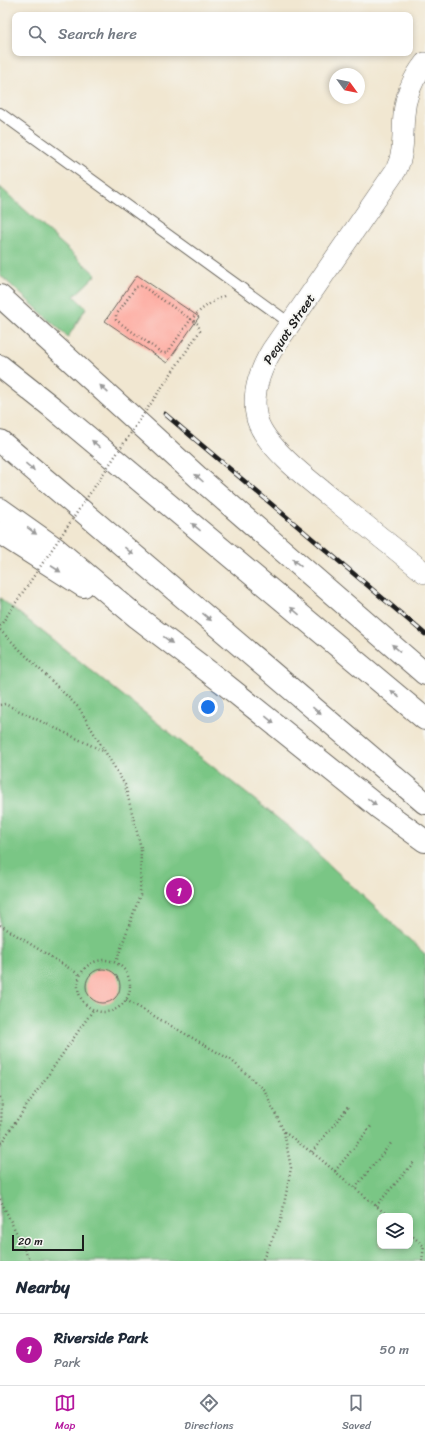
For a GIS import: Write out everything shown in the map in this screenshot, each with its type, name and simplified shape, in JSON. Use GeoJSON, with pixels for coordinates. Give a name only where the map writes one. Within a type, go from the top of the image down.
{"type":"FeatureCollection","features":[{"type":"Feature","properties":{"kind":"highway"},"geometry":{"type":"LineString","coordinates":[[0,296],[199,478],[425,674]]}},
{"type":"Feature","properties":{"kind":"highway"},"geometry":{"type":"LineString","coordinates":[[0,366],[53,408],[425,719]]}},
{"type":"Feature","properties":{"kind":"highway"},"geometry":{"type":"LineString","coordinates":[[0,441],[425,803]]}},
{"type":"Feature","properties":{"kind":"highway"},"geometry":{"type":"LineString","coordinates":[[0,509],[55,548],[137,617],[222,682],[378,807],[425,841]]}},
{"type":"Feature","properties":{"kind":"highway"},"geometry":{"type":"LineString","coordinates":[[0,532],[78,583],[137,617]]}},
{"type":"Feature","properties":{"kind":"street","name":"Pequot Street"},"geometry":{"type":"LineString","coordinates":[[425,63],[411,87],[406,100],[402,153],[393,177],[266,360],[259,378],[255,404],[260,426],[267,438],[294,466],[425,573]]}},
{"type":"Feature","properties":{"kind":"lane"},"geometry":{"type":"LineString","coordinates":[[0,113],[291,324]]}},
{"type":"Feature","properties":{"kind":"path"},"geometry":{"type":"LineString","coordinates":[[0,626],[200,331],[198,324],[142,286],[136,286],[116,315],[116,320],[162,353],[166,353],[170,349],[199,310],[240,288]]}},
{"type":"Feature","properties":{"kind":"path"},"geometry":{"type":"LineString","coordinates":[[0,630],[79,708],[125,785],[141,848],[140,895],[116,962]]}},
{"type":"Feature","properties":{"kind":"path"},"geometry":{"type":"LineString","coordinates":[[0,705],[5,704],[105,752]]}},
{"type":"Feature","properties":{"kind":"path"},"geometry":{"type":"LineString","coordinates":[[0,925],[80,975]]}},
{"type":"Feature","properties":{"kind":"path"},"geometry":{"type":"LineString","coordinates":[[103,959],[116,962],[127,972],[130,986],[126,1000],[117,1009],[105,1012],[93,1010],[82,1001],[78,988],[80,975],[89,964],[103,959]]}},
{"type":"Feature","properties":{"kind":"path"},"geometry":{"type":"LineString","coordinates":[[126,1000],[232,1060],[265,1091],[284,1132],[291,1168],[281,1220],[262,1261]]}},
{"type":"Feature","properties":{"kind":"path"},"geometry":{"type":"LineString","coordinates":[[1,1143],[93,1010]]}},
{"type":"Feature","properties":{"kind":"path"},"geometry":{"type":"LineString","coordinates":[[0,1097],[2,1101],[0,1147]]}},
{"type":"Feature","properties":{"kind":"path"},"geometry":{"type":"LineString","coordinates":[[312,1152],[349,1106]]}},
{"type":"Feature","properties":{"kind":"path"},"geometry":{"type":"LineString","coordinates":[[335,1171],[372,1125]]}},
{"type":"Feature","properties":{"kind":"path"},"geometry":{"type":"LineString","coordinates":[[284,1132],[312,1152],[384,1213]]}},
{"type":"Feature","properties":{"kind":"path"},"geometry":{"type":"LineString","coordinates":[[355,1188],[392,1142]]}},
{"type":"Feature","properties":{"kind":"path"},"geometry":{"type":"LineString","coordinates":[[376,1206],[415,1161]]}},
{"type":"Feature","properties":{"kind":"path"},"geometry":{"type":"LineString","coordinates":[[0,1199],[30,1261]]}},
{"type":"Feature","properties":{"kind":"path"},"geometry":{"type":"LineString","coordinates":[[413,1237],[425,1247],[422,1261]]}},
{"type":"Feature","properties":{"kind":"green space"},"geometry":{"type":"Polygon","coordinates":[[[0,187],[96,275],[74,296],[86,308],[68,337],[0,275],[0,187]]]}},
{"type":"Feature","properties":{"kind":"green space"},"geometry":{"type":"Polygon","coordinates":[[[0,598],[290,828],[425,954],[425,1261],[0,1261],[0,598]]]}},
{"type":"Feature","properties":{"kind":"building"},"geometry":{"type":"Polygon","coordinates":[[[137,275],[199,317],[167,363],[105,321],[137,275]]]}},
{"type":"Feature","properties":{"kind":"building"},"geometry":{"type":"Polygon","coordinates":[[[100,969],[106,969],[115,974],[119,980],[119,992],[115,998],[106,1003],[100,1003],[91,998],[86,989],[86,983],[91,974],[100,969]]]}},
{"type":"Feature","properties":{"kind":"railway"},"geometry":{"type":"LineString","coordinates":[[165,414],[425,634]]}},
{"type":"Feature","properties":{"kind":"place","name":"Riverside Park"},"geometry":{"type":"Point","coordinates":[179,891]}}]}
